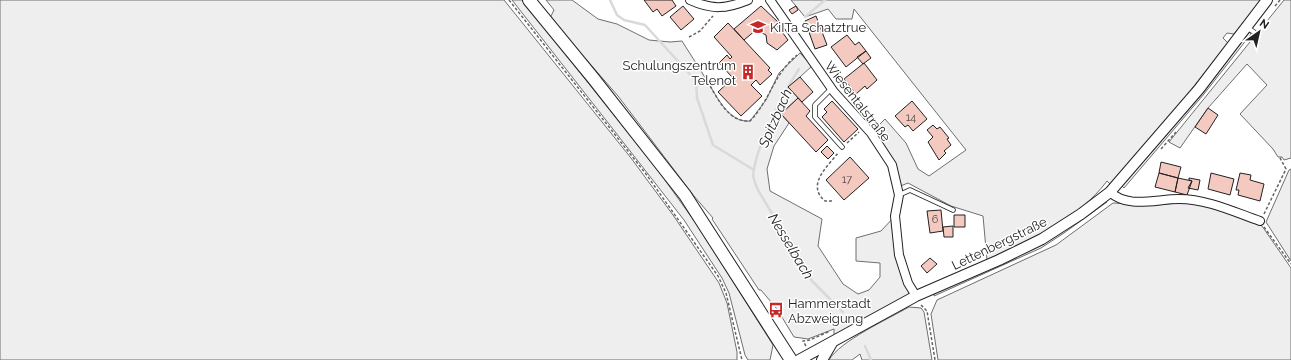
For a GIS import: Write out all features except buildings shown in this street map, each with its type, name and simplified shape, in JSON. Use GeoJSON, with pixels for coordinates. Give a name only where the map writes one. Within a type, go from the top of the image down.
{"type":"FeatureCollection","features":[{"type":"Feature","properties":{"kind":"main road"},"geometry":{"type":"LineString","coordinates":[[529,0],[593,78],[685,195],[791,360]]}},
{"type":"Feature","properties":{"kind":"street"},"geometry":{"type":"LineString","coordinates":[[690,0],[705,7],[736,5],[748,0]]}},
{"type":"Feature","properties":{"kind":"street","name":"Wiesentalstraße"},"geometry":{"type":"LineString","coordinates":[[770,0],[832,88],[865,126],[892,165],[899,195],[895,216],[899,255],[908,283],[918,300]]}},
{"type":"Feature","properties":{"kind":"street","name":"Lettenbergstraße"},"geometry":{"type":"LineString","coordinates":[[799,360],[810,354],[832,336],[918,300],[1042,239],[1081,214],[1110,192],[1250,29],[1267,0]]}},
{"type":"Feature","properties":{"kind":"street"},"geometry":{"type":"LineString","coordinates":[[1110,192],[1126,202],[1180,199],[1199,201],[1260,222]]}},
{"type":"Feature","properties":{"kind":"street"},"geometry":{"type":"LineString","coordinates":[[822,360],[832,336]]}},
{"type":"Feature","properties":{"kind":"lane"},"geometry":{"type":"LineString","coordinates":[[832,88],[815,105],[815,117],[842,147]]}},
{"type":"Feature","properties":{"kind":"lane"},"geometry":{"type":"LineString","coordinates":[[899,195],[910,190],[953,210]]}},
{"type":"Feature","properties":{"kind":"path"},"geometry":{"type":"LineString","coordinates":[[509,0],[646,174],[718,276],[726,293],[742,360]]}},
{"type":"Feature","properties":{"kind":"path"},"geometry":{"type":"LineString","coordinates":[[689,37],[700,31],[710,21],[717,7]]}},
{"type":"Feature","properties":{"kind":"path"},"geometry":{"type":"LineString","coordinates":[[708,82],[718,101],[736,118],[742,122],[750,121],[766,100],[779,73],[804,50]]}},
{"type":"Feature","properties":{"kind":"path"},"geometry":{"type":"LineString","coordinates":[[832,201],[825,202],[820,197],[817,189],[818,180],[842,147],[865,126]]}},
{"type":"Feature","properties":{"kind":"path"},"geometry":{"type":"LineString","coordinates":[[1279,156],[1286,169],[1269,208],[1260,222],[1269,232],[1291,264]]}},
{"type":"Feature","properties":{"kind":"path"},"geometry":{"type":"LineString","coordinates":[[918,300],[927,311],[935,360]]}},
{"type":"Feature","properties":{"kind":"path"},"geometry":{"type":"LineString","coordinates":[[810,354],[803,341],[832,336]]}},
{"type":"Feature","properties":{"kind":"shaded area"},"geometry":{"type":"Polygon","coordinates":[[[0,0],[504,0],[631,158],[673,215],[719,283],[727,303],[737,352],[737,360],[0,360],[0,0]]]}},
{"type":"Feature","properties":{"kind":"shaded area"},"geometry":{"type":"Polygon","coordinates":[[[512,0],[522,0],[657,169],[700,229],[773,345],[770,360],[748,360],[745,355],[729,293],[722,278],[684,220],[512,0]]]}},
{"type":"Feature","properties":{"kind":"shaded area"},"geometry":{"type":"Polygon","coordinates":[[[546,0],[572,0],[598,19],[617,24],[649,40],[670,42],[682,41],[719,101],[735,118],[742,120],[750,121],[766,100],[779,73],[800,53],[812,66],[789,87],[798,98],[781,114],[789,123],[774,146],[767,169],[770,191],[822,219],[818,246],[843,284],[858,294],[869,290],[880,277],[880,263],[856,261],[856,238],[881,231],[895,216],[899,255],[916,296],[834,340],[834,329],[808,339],[794,337],[777,309],[761,290],[759,290],[712,219],[713,218],[694,196],[618,96],[550,18],[554,10],[546,0]]]}},
{"type":"Feature","properties":{"kind":"shaded area"},"geometry":{"type":"Polygon","coordinates":[[[791,0],[1261,0],[1234,34],[1227,33],[1223,38],[1228,43],[1169,118],[1110,184],[1107,181],[1095,195],[1068,218],[1036,236],[987,260],[983,216],[951,206],[908,183],[898,187],[892,165],[871,133],[885,119],[906,143],[918,169],[929,176],[966,150],[854,9],[852,19],[836,19],[828,9],[805,17],[791,0]]]}},
{"type":"Feature","properties":{"kind":"shaded area"},"geometry":{"type":"Polygon","coordinates":[[[1284,0],[1291,0],[1291,158],[1284,160],[1282,157],[1278,157],[1273,149],[1240,114],[1267,85],[1247,64],[1208,108],[1180,148],[1169,142],[1284,0]]]}},
{"type":"Feature","properties":{"kind":"shaded area"},"geometry":{"type":"Polygon","coordinates":[[[1249,32],[1251,34],[1204,94],[1124,188],[1122,186],[1203,93],[1249,32]]]}},
{"type":"Feature","properties":{"kind":"shaded area"},"geometry":{"type":"Polygon","coordinates":[[[1291,169],[1291,261],[1266,222],[1289,170],[1291,169]]]}},
{"type":"Feature","properties":{"kind":"shaded area"},"geometry":{"type":"Polygon","coordinates":[[[1106,201],[1107,202],[1041,248],[934,296],[934,294],[941,290],[995,267],[1050,240],[1106,201]]]}},
{"type":"Feature","properties":{"kind":"shaded area"},"geometry":{"type":"Polygon","coordinates":[[[1190,202],[1237,215],[1262,226],[1291,268],[1291,360],[938,360],[931,314],[937,300],[1056,245],[1113,203],[1156,205],[1190,202]]]}},
{"type":"Feature","properties":{"kind":"shaded area"},"geometry":{"type":"Polygon","coordinates":[[[909,307],[921,308],[924,312],[932,360],[862,360],[860,354],[852,360],[829,360],[843,345],[877,324],[909,307]]]}},
{"type":"Feature","properties":{"kind":"waterway"},"geometry":{"type":"LineString","coordinates":[[610,0],[617,15],[624,20],[645,25],[696,81],[697,98],[713,145],[754,170]]}},
{"type":"Feature","properties":{"kind":"waterway","name":"Spitzbach"},"geometry":{"type":"LineString","coordinates":[[805,17],[825,0]]}},
{"type":"Feature","properties":{"kind":"waterway","name":"Nesselbach"},"geometry":{"type":"LineString","coordinates":[[799,69],[779,104],[766,131],[753,172],[758,190],[812,281],[843,312]]}},
{"type":"Feature","properties":{"kind":"waterway","name":"Nesselbach"},"geometry":{"type":"LineString","coordinates":[[865,346],[871,360]]}},
{"type":"Feature","properties":{"kind":"place","name":"KiITa Schatztrue"},"geometry":{"type":"Point","coordinates":[758,27]}},
{"type":"Feature","properties":{"kind":"place","name":"Schulungszentrum Telenot"},"geometry":{"type":"Point","coordinates":[748,72]}},
{"type":"Feature","properties":{"kind":"place","name":"Hammerstadt Abzweigung"},"geometry":{"type":"Point","coordinates":[776,310]}}]}
